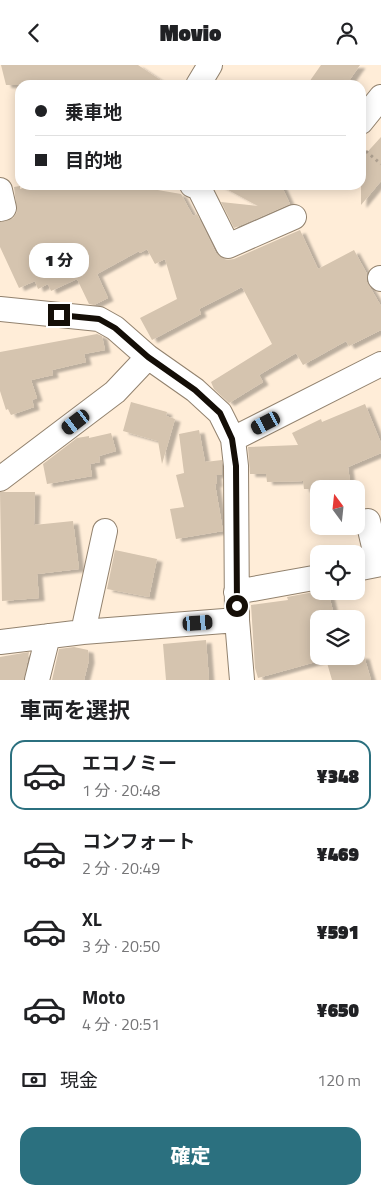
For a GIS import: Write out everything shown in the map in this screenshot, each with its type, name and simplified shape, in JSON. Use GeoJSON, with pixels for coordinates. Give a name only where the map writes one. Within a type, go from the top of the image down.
{"type":"FeatureCollection","features":[{"type":"Feature","properties":{"kind":"street"},"geometry":{"type":"LineString","coordinates":[[201,80],[210,65]]}},
{"type":"Feature","properties":{"kind":"street"},"geometry":{"type":"LineString","coordinates":[[366,116],[381,97]]}},
{"type":"Feature","properties":{"kind":"street"},"geometry":{"type":"LineString","coordinates":[[200,190],[228,246],[294,217]]}},
{"type":"Feature","properties":{"kind":"street"},"geometry":{"type":"LineString","coordinates":[[0,191],[4,208],[0,209]]}},
{"type":"Feature","properties":{"kind":"street"},"geometry":{"type":"LineString","coordinates":[[0,309],[99,319],[115,328],[148,357],[195,390],[220,413],[232,439],[236,466],[236,592],[242,680]]}},
{"type":"Feature","properties":{"kind":"street"},"geometry":{"type":"LineString","coordinates":[[0,479],[116,392],[148,357]]}},
{"type":"Feature","properties":{"kind":"street"},"geometry":{"type":"LineString","coordinates":[[232,439],[381,365]]}},
{"type":"Feature","properties":{"kind":"street"},"geometry":{"type":"LineString","coordinates":[[368,521],[372,566]]}},
{"type":"Feature","properties":{"kind":"street"},"geometry":{"type":"LineString","coordinates":[[83,632],[105,531]]}},
{"type":"Feature","properties":{"kind":"street"},"geometry":{"type":"LineString","coordinates":[[236,592],[310,579]]}},
{"type":"Feature","properties":{"kind":"street"},"geometry":{"type":"LineString","coordinates":[[0,642],[83,632],[237,620]]}},
{"type":"Feature","properties":{"kind":"street"},"geometry":{"type":"LineString","coordinates":[[37,680],[48,636]]}},
{"type":"Feature","properties":{"kind":"path"},"geometry":{"type":"LineString","coordinates":[[366,151],[381,164]]}},
{"type":"Feature","properties":{"kind":"building"},"geometry":{"type":"Polygon","coordinates":[[[1,65],[138,65],[160,80],[15,80],[15,85],[6,85],[1,65]]]}},
{"type":"Feature","properties":{"kind":"building"},"geometry":{"type":"Polygon","coordinates":[[[321,65],[360,65],[350,80],[310,80],[321,65]]]}},
{"type":"Feature","properties":{"kind":"building"},"geometry":{"type":"Polygon","coordinates":[[[381,137],[381,181],[361,205],[361,190],[366,190],[366,154],[381,137]]]}},
{"type":"Feature","properties":{"kind":"building"},"geometry":{"type":"Polygon","coordinates":[[[14,187],[15,190],[158,190],[181,194],[193,216],[197,214],[216,253],[226,260],[234,259],[300,230],[318,269],[354,250],[367,274],[367,282],[381,306],[381,330],[349,346],[346,341],[303,365],[296,353],[259,375],[263,382],[229,403],[214,389],[211,382],[272,344],[242,287],[199,309],[201,314],[152,340],[140,318],[177,299],[165,259],[155,264],[147,249],[140,253],[139,251],[97,274],[108,298],[94,305],[89,304],[77,279],[51,291],[48,284],[38,289],[35,281],[19,288],[0,247],[0,222],[13,218],[17,212],[14,187]]]}},
{"type":"Feature","properties":{"kind":"building"},"geometry":{"type":"Polygon","coordinates":[[[228,190],[283,190],[290,204],[234,228],[221,202],[258,206],[228,190]]]}},
{"type":"Feature","properties":{"kind":"building"},"geometry":{"type":"Polygon","coordinates":[[[97,334],[102,336],[105,350],[84,354],[86,362],[52,370],[53,375],[31,380],[37,398],[32,400],[34,407],[11,415],[8,409],[6,410],[0,391],[0,352],[97,334]]]}},
{"type":"Feature","properties":{"kind":"building"},"geometry":{"type":"Polygon","coordinates":[[[131,402],[167,412],[166,416],[175,419],[162,464],[158,441],[123,431],[131,402]]]}},
{"type":"Feature","properties":{"kind":"building"},"geometry":{"type":"Polygon","coordinates":[[[365,404],[381,443],[381,453],[348,467],[350,480],[310,480],[310,489],[304,489],[303,481],[267,482],[266,474],[250,474],[248,447],[298,445],[292,433],[321,419],[322,422],[365,404]]]}},
{"type":"Feature","properties":{"kind":"building"},"geometry":{"type":"Polygon","coordinates":[[[199,430],[205,462],[222,460],[222,475],[216,475],[217,484],[215,484],[223,531],[176,539],[170,509],[184,507],[176,475],[184,473],[179,434],[199,430]]]}},
{"type":"Feature","properties":{"kind":"building"},"geometry":{"type":"Polygon","coordinates":[[[111,433],[116,451],[99,456],[100,462],[90,464],[92,476],[47,484],[43,464],[77,438],[89,436],[89,438],[111,433]]]}},
{"type":"Feature","properties":{"kind":"building"},"geometry":{"type":"Polygon","coordinates":[[[0,492],[35,492],[34,525],[73,521],[79,569],[37,574],[39,598],[2,601],[0,492]]]}},
{"type":"Feature","properties":{"kind":"building"},"geometry":{"type":"Polygon","coordinates":[[[115,550],[157,559],[149,597],[107,589],[115,550]]]}},
{"type":"Feature","properties":{"kind":"building"},"geometry":{"type":"Polygon","coordinates":[[[310,593],[310,600],[330,600],[333,610],[310,610],[310,664],[258,678],[255,668],[251,605],[288,600],[287,597],[310,593]]]}},
{"type":"Feature","properties":{"kind":"building"},"geometry":{"type":"Polygon","coordinates":[[[206,640],[209,680],[166,680],[163,644],[206,640]]]}},
{"type":"Feature","properties":{"kind":"building"},"geometry":{"type":"Polygon","coordinates":[[[74,647],[88,650],[89,660],[84,680],[52,680],[59,649],[74,647]]]}},
{"type":"Feature","properties":{"kind":"building"},"geometry":{"type":"Polygon","coordinates":[[[29,652],[24,680],[0,680],[0,657],[29,652]]]}},
{"type":"Feature","properties":{"kind":"building"},"geometry":{"type":"Polygon","coordinates":[[[365,659],[371,680],[332,680],[328,665],[365,665],[365,659]]]}},
{"type":"Feature","properties":{"kind":"route"},"geometry":{"type":"LineString","coordinates":[[59,315],[99,319],[115,328],[148,357],[195,390],[220,413],[232,439],[236,466],[237,606]]}}]}
